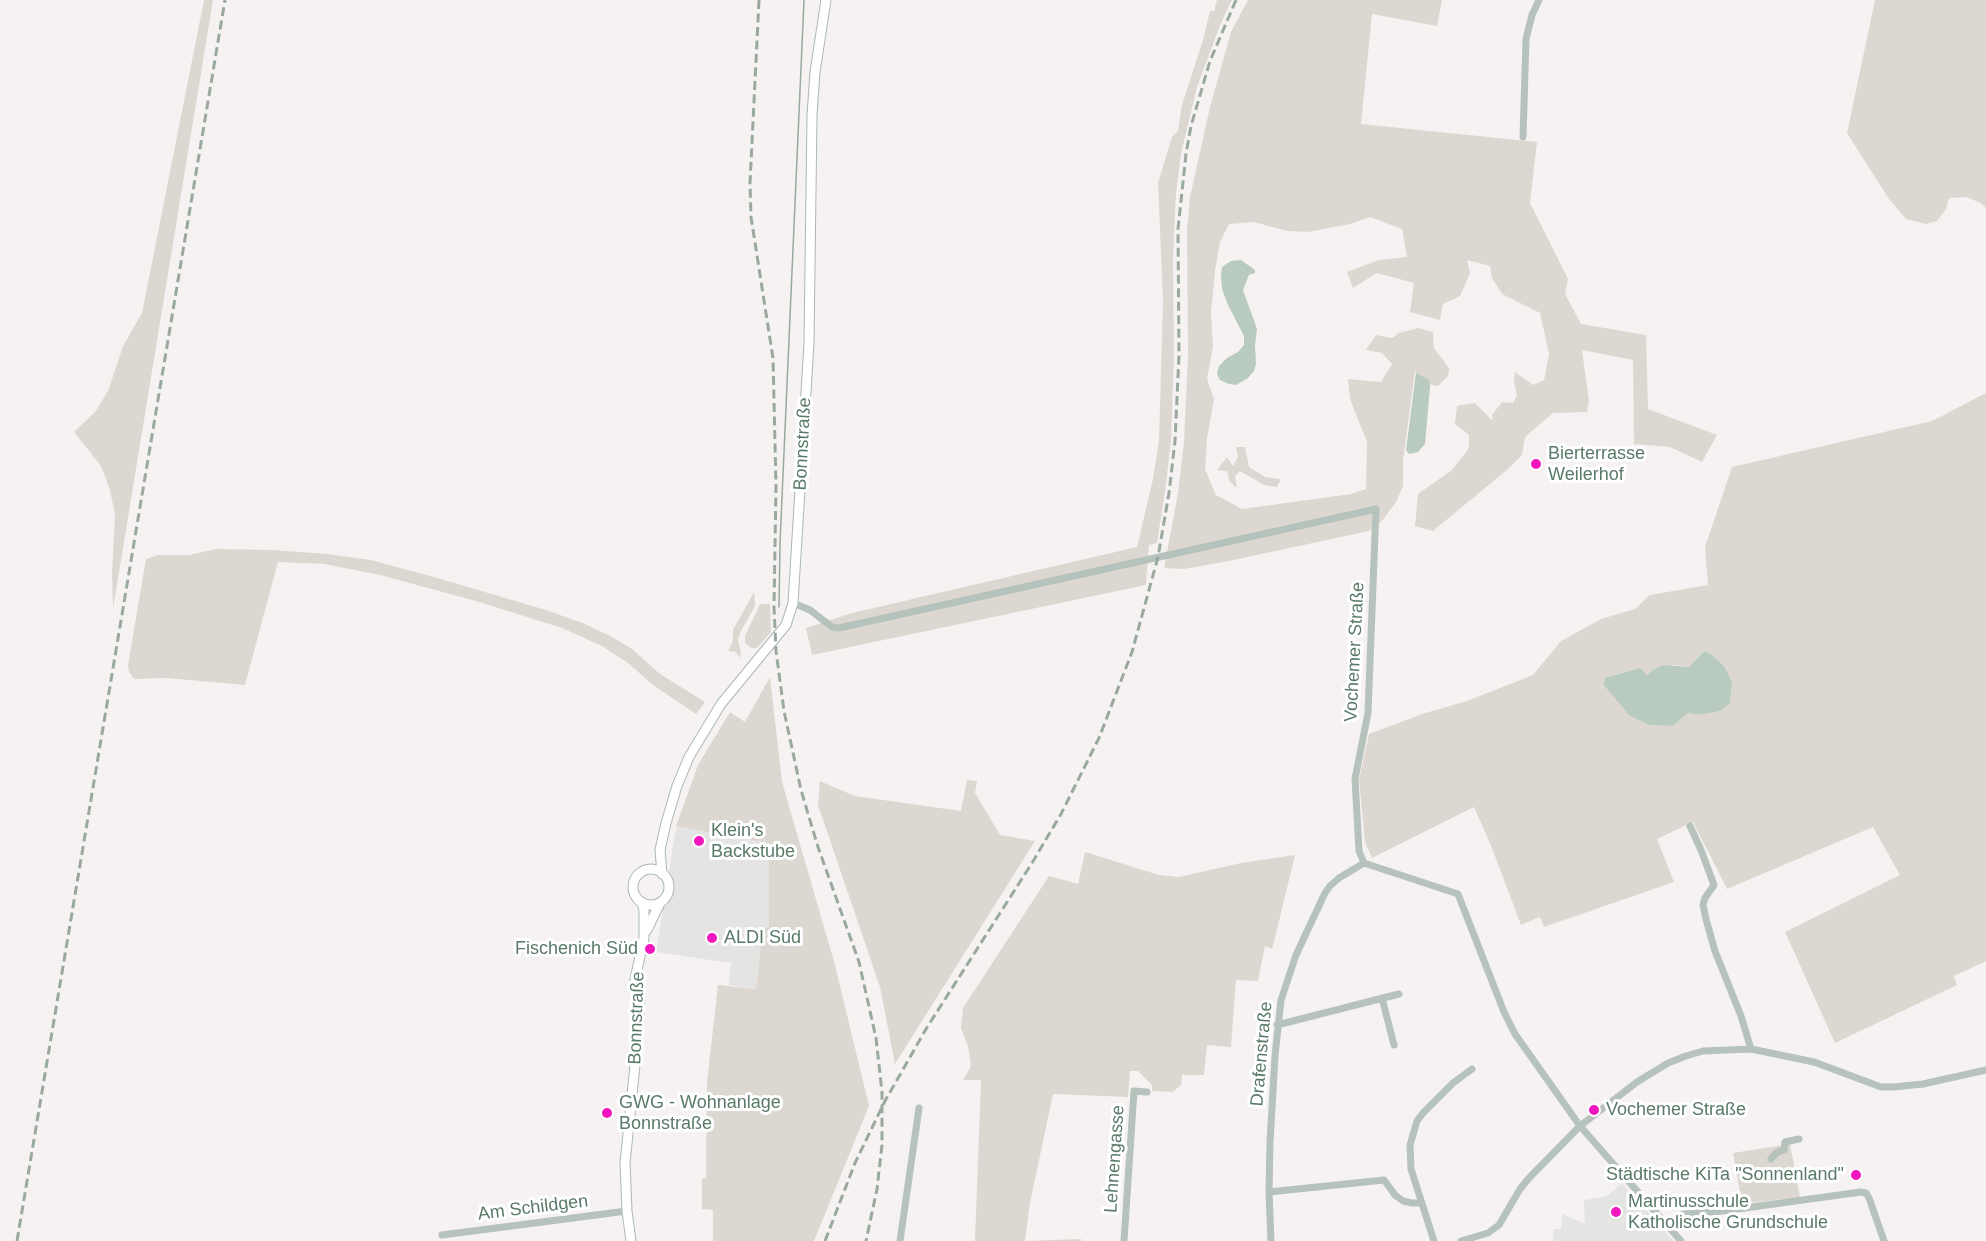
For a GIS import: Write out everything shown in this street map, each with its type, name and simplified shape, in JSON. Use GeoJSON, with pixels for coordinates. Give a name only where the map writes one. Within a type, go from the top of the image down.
{"type":"FeatureCollection","features":[{"type":"Feature","properties":{"kind":"main road","name":"Bonnstraße"},"geometry":{"type":"LineString","coordinates":[[663,874],[660,850],[666,823],[677,786],[694,749],[721,704],[786,625],[793,603],[809,343],[812,115],[815,72],[826,0]]}},
{"type":"Feature","properties":{"kind":"main road","name":"Bonnstraße"},"geometry":{"type":"LineString","coordinates":[[645,871],[660,850]]}},
{"type":"Feature","properties":{"kind":"main road"},"geometry":{"type":"LineString","coordinates":[[645,871],[657,871],[663,874],[667,878],[669,890],[660,903],[651,905],[638,899],[633,888],[636,878],[645,871]]}},
{"type":"Feature","properties":{"kind":"main road","name":"Bonnstraße"},"geometry":{"type":"LineString","coordinates":[[631,1241],[625,1163],[639,999],[635,979],[644,938],[645,911],[642,902]]}},
{"type":"Feature","properties":{"kind":"main road","name":"Bonnstraße"},"geometry":{"type":"LineString","coordinates":[[644,938],[660,903]]}},
{"type":"Feature","properties":{"kind":"street"},"geometry":{"type":"LineString","coordinates":[[1523,137],[1526,39],[1532,15],[1539,0]]}},
{"type":"Feature","properties":{"kind":"street","name":"Vochemer Straße"},"geometry":{"type":"LineString","coordinates":[[793,603],[801,604],[832,627],[839,628],[1376,509],[1368,713],[1355,779],[1359,851],[1364,864]]}},
{"type":"Feature","properties":{"kind":"street"},"geometry":{"type":"LineString","coordinates":[[1690,826],[1714,885],[1705,897],[1703,905],[1706,920],[1751,1049]]}},
{"type":"Feature","properties":{"kind":"street"},"geometry":{"type":"LineString","coordinates":[[1364,864],[1458,894],[1504,1012],[1515,1034],[1580,1126],[1681,1241]]}},
{"type":"Feature","properties":{"kind":"street","name":"Drafenstraße"},"geometry":{"type":"LineString","coordinates":[[1271,1241],[1269,1192],[1281,999],[1296,955],[1325,893],[1339,878],[1364,864]]}},
{"type":"Feature","properties":{"kind":"street"},"geometry":{"type":"LineString","coordinates":[[1278,1025],[1399,994]]}},
{"type":"Feature","properties":{"kind":"street"},"geometry":{"type":"LineString","coordinates":[[1382,998],[1394,1045]]}},
{"type":"Feature","properties":{"kind":"street"},"geometry":{"type":"LineString","coordinates":[[1461,1241],[1488,1233],[1499,1225],[1520,1189],[1580,1126],[1637,1082],[1668,1063],[1703,1051],[1751,1049],[1814,1062],[1881,1087],[1893,1088],[1986,1070]]}},
{"type":"Feature","properties":{"kind":"street"},"geometry":{"type":"LineString","coordinates":[[1434,1241],[1411,1169],[1410,1145],[1417,1121],[1433,1101],[1472,1069]]}},
{"type":"Feature","properties":{"kind":"street","name":"Lehnengasse"},"geometry":{"type":"LineString","coordinates":[[1124,1241],[1134,1090],[1147,1092]]}},
{"type":"Feature","properties":{"kind":"street"},"geometry":{"type":"LineString","coordinates":[[900,1241],[920,1108]]}},
{"type":"Feature","properties":{"kind":"street"},"geometry":{"type":"LineString","coordinates":[[1771,1159],[1776,1153],[1784,1150],[1785,1142],[1799,1140]]}},
{"type":"Feature","properties":{"kind":"street"},"geometry":{"type":"LineString","coordinates":[[1269,1192],[1384,1180],[1395,1195],[1403,1200],[1421,1203]]}},
{"type":"Feature","properties":{"kind":"street"},"geometry":{"type":"LineString","coordinates":[[1666,1224],[1683,1214],[1861,1192],[1866,1193],[1869,1198],[1884,1241]]}},
{"type":"Feature","properties":{"kind":"street","name":"Am Schildgen"},"geometry":{"type":"LineString","coordinates":[[442,1235],[627,1211]]}},
{"type":"Feature","properties":{"kind":"shaded area"},"geometry":{"type":"Polygon","coordinates":[[[204,0],[213,0],[113,609],[115,515],[110,490],[101,466],[74,432],[96,411],[108,391],[123,346],[142,313],[204,0]]]}},
{"type":"Feature","properties":{"kind":"shaded area"},"geometry":{"type":"Polygon","coordinates":[[[1217,0],[1232,0],[1197,87],[1181,154],[1176,193],[1171,441],[1157,543],[1149,545],[1146,585],[812,655],[806,628],[852,613],[1137,547],[1153,479],[1159,440],[1163,302],[1158,183],[1172,137],[1178,131],[1182,105],[1210,11],[1214,11],[1217,0]]]}},
{"type":"Feature","properties":{"kind":"shaded area"},"geometry":{"type":"Polygon","coordinates":[[[1248,0],[1442,0],[1437,26],[1372,14],[1361,124],[1537,142],[1530,203],[1568,279],[1565,294],[1581,324],[1646,335],[1648,409],[1717,435],[1702,462],[1670,447],[1634,444],[1633,360],[1582,350],[1589,401],[1587,412],[1553,413],[1525,437],[1522,455],[1508,469],[1433,531],[1415,526],[1418,494],[1452,470],[1469,448],[1469,435],[1455,424],[1457,406],[1475,403],[1493,421],[1492,415],[1502,402],[1513,403],[1517,395],[1514,382],[1515,372],[1533,385],[1544,380],[1549,354],[1540,313],[1502,294],[1492,278],[1490,266],[1467,260],[1470,273],[1460,296],[1443,304],[1440,320],[1410,312],[1414,283],[1377,273],[1353,288],[1347,272],[1379,260],[1407,257],[1402,229],[1370,217],[1350,224],[1308,232],[1287,231],[1254,222],[1229,224],[1220,242],[1215,271],[1211,313],[1213,347],[1207,379],[1214,399],[1207,439],[1205,469],[1216,495],[1242,509],[1351,494],[1366,489],[1367,442],[1350,399],[1348,379],[1381,382],[1392,364],[1382,353],[1366,350],[1376,335],[1392,338],[1399,333],[1418,328],[1433,332],[1434,348],[1449,368],[1448,376],[1438,386],[1422,383],[1415,371],[1403,461],[1403,486],[1396,502],[1382,521],[1369,531],[1229,561],[1184,569],[1164,568],[1178,493],[1184,442],[1188,355],[1187,229],[1190,197],[1210,107],[1231,32],[1248,0]]]}},
{"type":"Feature","properties":{"kind":"shaded area"},"geometry":{"type":"Polygon","coordinates":[[[1875,0],[1986,0],[1986,208],[1981,203],[1966,197],[1949,198],[1946,209],[1937,221],[1926,224],[1906,219],[1889,199],[1847,133],[1875,0]]]}},
{"type":"Feature","properties":{"kind":"shaded area"},"geometry":{"type":"Polygon","coordinates":[[[1241,260],[1255,270],[1255,273],[1249,275],[1243,290],[1257,329],[1256,364],[1248,378],[1236,385],[1220,380],[1217,374],[1219,366],[1244,345],[1244,336],[1222,289],[1221,276],[1222,267],[1231,261],[1241,260]]]}},
{"type":"Feature","properties":{"kind":"shaded area"},"geometry":{"type":"Polygon","coordinates":[[[1416,373],[1429,380],[1430,387],[1425,444],[1418,452],[1409,454],[1406,450],[1416,373]]]}},
{"type":"Feature","properties":{"kind":"shaded area"},"geometry":{"type":"Polygon","coordinates":[[[1986,393],[1986,961],[1954,976],[1957,985],[1835,1043],[1785,932],[1900,875],[1873,827],[1727,889],[1693,822],[1657,839],[1674,882],[1544,927],[1540,917],[1521,925],[1474,807],[1372,858],[1365,842],[1359,780],[1369,734],[1422,714],[1467,701],[1533,675],[1561,641],[1601,619],[1635,609],[1650,595],[1708,585],[1705,547],[1732,467],[1932,421],[1986,393]],[[1704,651],[1689,667],[1675,665],[1654,669],[1647,675],[1632,670],[1606,678],[1629,714],[1649,725],[1673,726],[1688,713],[1698,715],[1721,711],[1730,703],[1732,683],[1725,667],[1711,654],[1704,651]]]}},
{"type":"Feature","properties":{"kind":"shaded area"},"geometry":{"type":"Polygon","coordinates":[[[1236,447],[1245,447],[1249,467],[1265,477],[1281,479],[1277,487],[1264,485],[1240,471],[1235,476],[1237,488],[1230,482],[1227,471],[1217,470],[1227,457],[1233,466],[1238,457],[1236,447]]]}},
{"type":"Feature","properties":{"kind":"shaded area"},"geometry":{"type":"Polygon","coordinates":[[[216,549],[273,550],[371,560],[546,610],[585,624],[612,637],[632,649],[660,674],[705,702],[696,714],[602,646],[562,628],[476,601],[380,575],[324,564],[278,562],[245,685],[167,678],[134,679],[129,672],[128,665],[146,559],[158,555],[189,555],[216,549]]]}},
{"type":"Feature","properties":{"kind":"shaded area"},"geometry":{"type":"Polygon","coordinates":[[[754,592],[755,606],[738,640],[740,658],[736,652],[728,651],[733,641],[733,630],[754,592]]]}},
{"type":"Feature","properties":{"kind":"shaded area"},"geometry":{"type":"Polygon","coordinates":[[[760,604],[770,604],[771,632],[757,648],[751,648],[745,643],[745,636],[760,604]]]}},
{"type":"Feature","properties":{"kind":"shaded area"},"geometry":{"type":"Polygon","coordinates":[[[1704,651],[1711,654],[1725,667],[1732,683],[1730,703],[1721,711],[1698,715],[1688,713],[1673,726],[1649,725],[1629,715],[1604,685],[1605,678],[1640,668],[1647,675],[1664,665],[1689,667],[1704,651]]]}},
{"type":"Feature","properties":{"kind":"shaded area"},"geometry":{"type":"Polygon","coordinates":[[[770,677],[782,782],[835,965],[869,1106],[814,1241],[713,1241],[713,1210],[702,1209],[702,1179],[706,1178],[707,1082],[718,985],[756,989],[763,927],[769,928],[769,843],[676,826],[698,765],[730,712],[745,722],[770,677]]]}},
{"type":"Feature","properties":{"kind":"shaded area"},"geometry":{"type":"Polygon","coordinates":[[[967,780],[977,781],[975,793],[1000,835],[1035,841],[895,1064],[880,987],[818,805],[820,781],[855,796],[961,811],[967,780]]]}},
{"type":"Feature","properties":{"kind":"shaded area"},"geometry":{"type":"Polygon","coordinates":[[[678,826],[769,842],[769,928],[763,928],[756,989],[729,985],[731,963],[656,952],[678,826]]]}},
{"type":"Feature","properties":{"kind":"shaded area"},"geometry":{"type":"Polygon","coordinates":[[[1085,852],[1159,875],[1179,877],[1241,863],[1295,855],[1272,949],[1265,946],[1258,981],[1236,980],[1231,1047],[1207,1045],[1204,1075],[1182,1075],[1181,1085],[1173,1092],[1152,1091],[1152,1085],[1138,1071],[1130,1071],[1128,1097],[1053,1094],[1030,1203],[1025,1241],[975,1241],[981,1080],[963,1080],[971,1066],[968,1046],[961,1028],[963,1008],[1049,876],[1078,884],[1085,852]]]}},
{"type":"Feature","properties":{"kind":"shaded area"},"geometry":{"type":"Polygon","coordinates":[[[1790,1144],[1800,1197],[1742,1204],[1733,1153],[1790,1144]]]}},
{"type":"Feature","properties":{"kind":"shaded area","name":"Martinusschule Katholische Grundschule"},"geometry":{"type":"Polygon","coordinates":[[[1622,1183],[1674,1241],[1553,1241],[1554,1229],[1561,1229],[1563,1214],[1585,1224],[1584,1200],[1607,1196],[1622,1183]]]}},
{"type":"Feature","properties":{"kind":"shaded area"},"geometry":{"type":"Polygon","coordinates":[[[1081,1239],[1081,1241],[1025,1241],[1081,1239]]]}},
{"type":"Feature","properties":{"kind":"tram line"},"geometry":{"type":"LineString","coordinates":[[779,607],[804,0]]}},
{"type":"Feature","properties":{"kind":"railway"},"geometry":{"type":"LineString","coordinates":[[17,1241],[225,0]]}},
{"type":"Feature","properties":{"kind":"railway"},"geometry":{"type":"LineString","coordinates":[[759,0],[750,183],[751,217],[773,358],[776,651],[784,711],[801,790],[818,847],[859,962],[876,1038],[882,1092],[882,1145],[877,1189],[866,1241]]}},
{"type":"Feature","properties":{"kind":"railway"},"geometry":{"type":"LineString","coordinates":[[825,1241],[855,1163],[885,1101],[926,1029],[1061,814],[1099,738],[1132,652],[1158,557],[1175,441],[1179,355],[1178,229],[1186,154],[1191,126],[1210,61],[1236,0]]}},
{"type":"Feature","properties":{"kind":"place","name":"Bierterrasse Weilerhof"},"geometry":{"type":"Point","coordinates":[1536,464]}},
{"type":"Feature","properties":{"kind":"place","name":"Klein's Backstube"},"geometry":{"type":"Point","coordinates":[699,841]}},
{"type":"Feature","properties":{"kind":"place","name":"ALDI Süd"},"geometry":{"type":"Point","coordinates":[712,938]}},
{"type":"Feature","properties":{"kind":"place","name":"Fischenich Süd"},"geometry":{"type":"Point","coordinates":[650,949]}},
{"type":"Feature","properties":{"kind":"place","name":"Vochemer Straße"},"geometry":{"type":"Point","coordinates":[1594,1110]}},
{"type":"Feature","properties":{"kind":"place","name":"GWG - Wohnanlage Bonnstraße"},"geometry":{"type":"Point","coordinates":[607,1113]}},
{"type":"Feature","properties":{"kind":"place","name":"Städtische KiTa \"Sonnenland\""},"geometry":{"type":"Point","coordinates":[1856,1175]}},
{"type":"Feature","properties":{"kind":"place","name":"Martinusschule Katholische Grundschule"},"geometry":{"type":"Point","coordinates":[1616,1212]}}]}
